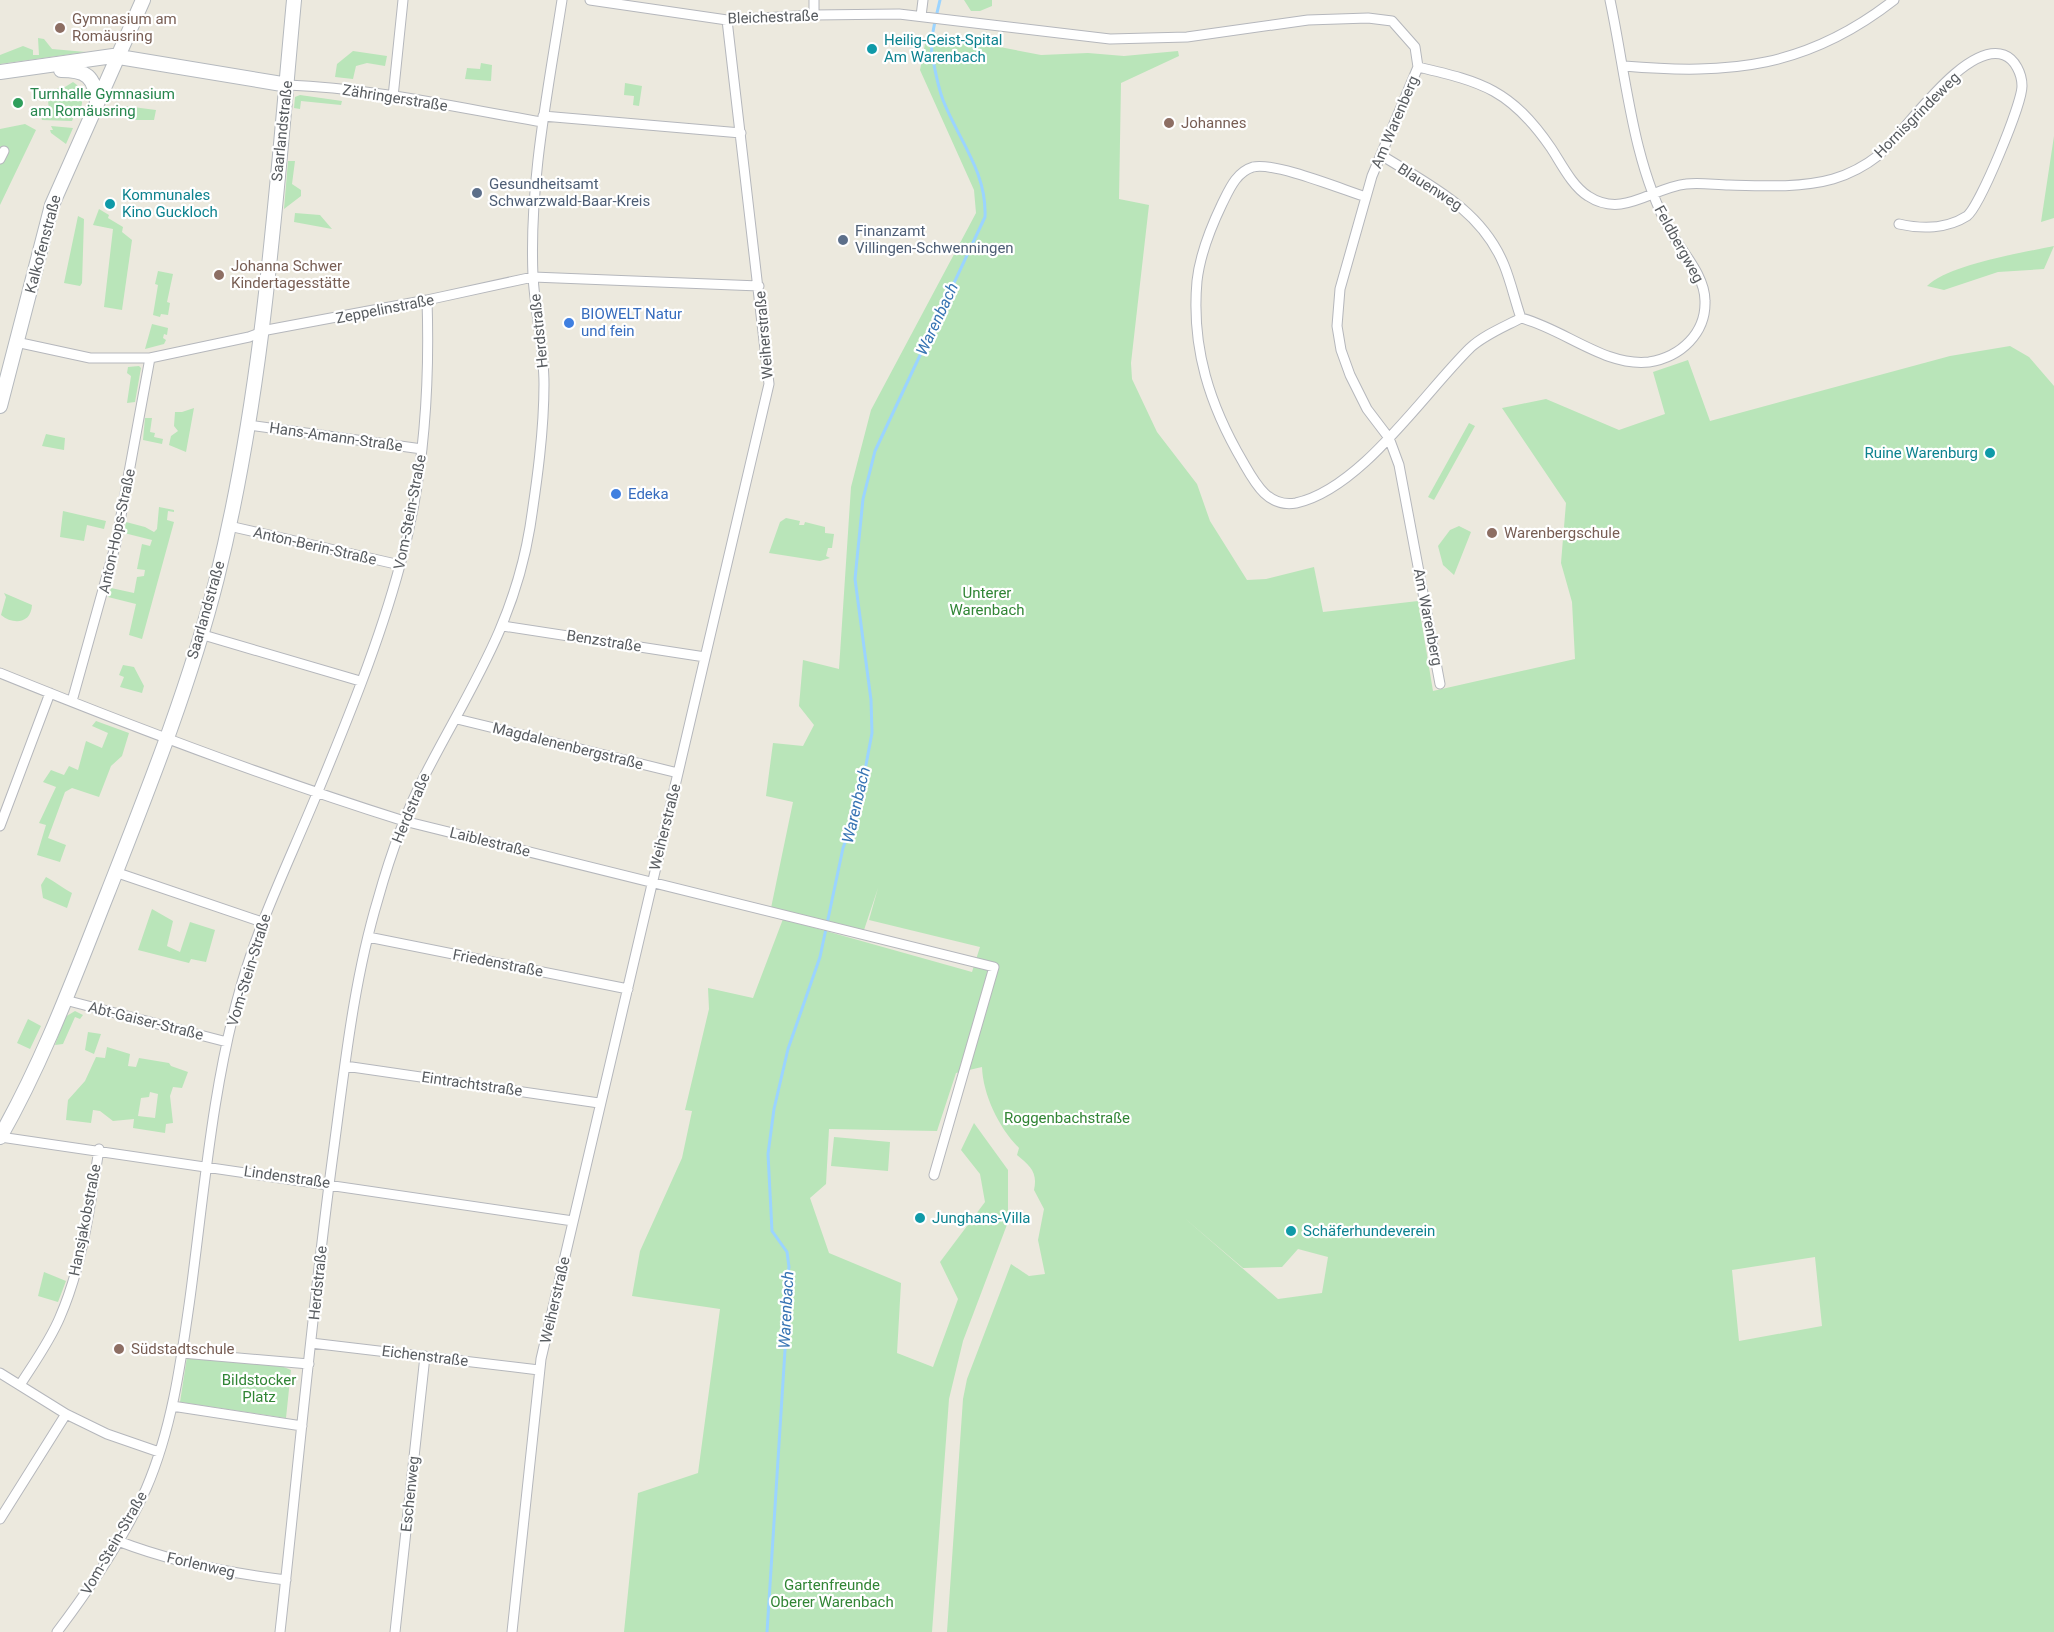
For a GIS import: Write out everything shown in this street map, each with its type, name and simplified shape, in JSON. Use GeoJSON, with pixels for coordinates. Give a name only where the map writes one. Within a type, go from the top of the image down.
{"type":"FeatureCollection","features":[{"type":"Feature","properties":{"kind":"street","name":"Kalkofenstraße"},"geometry":{"type":"LineString","coordinates":[[0,406],[52,205],[143,0]]}},
{"type":"Feature","properties":{"kind":"street","name":"Saarlandstraße"},"geometry":{"type":"LineString","coordinates":[[0,1137],[36,1066],[65,1000],[116,872],[165,740],[200,634],[229,526],[249,425],[261,334],[288,85],[294,0]]}},
{"type":"Feature","properties":{"kind":"street"},"geometry":{"type":"LineString","coordinates":[[393,97],[403,0]]}},
{"type":"Feature","properties":{"kind":"street","name":"Herdstraße"},"geometry":{"type":"LineString","coordinates":[[280,1632],[329,1183],[345,1066],[368,937],[404,821],[424,777],[458,719],[503,626],[521,568],[530,527],[540,442],[543,369],[533,277],[536,192],[543,119],[562,0]]}},
{"type":"Feature","properties":{"kind":"street","name":"Bleichestraße"},"geometry":{"type":"LineString","coordinates":[[590,0],[619,2],[727,20],[814,15],[925,16]]}},
{"type":"Feature","properties":{"kind":"street"},"geometry":{"type":"LineString","coordinates":[[814,0],[814,15]]}},
{"type":"Feature","properties":{"kind":"street"},"geometry":{"type":"LineString","coordinates":[[923,0],[925,16]]}},
{"type":"Feature","properties":{"kind":"street","name":"Feldbergweg"},"geometry":{"type":"LineString","coordinates":[[1521,318],[1553,328],[1597,352],[1620,360],[1657,360],[1690,342],[1699,330],[1704,316],[1706,299],[1701,281],[1669,228],[1652,194],[1640,152],[1610,0]]}},
{"type":"Feature","properties":{"kind":"street"},"geometry":{"type":"LineString","coordinates":[[1624,66],[1687,70],[1721,69],[1789,58],[1853,30],[1894,0]]}},
{"type":"Feature","properties":{"kind":"street","name":"Am Warenberg"},"geometry":{"type":"LineString","coordinates":[[925,16],[1065,35],[1140,39],[1186,37],[1308,20],[1382,18],[1392,21],[1410,39],[1415,47],[1418,67],[1380,155],[1366,197],[1340,290],[1337,326],[1341,350],[1350,375],[1367,409],[1389,438],[1405,491],[1440,684]]}},
{"type":"Feature","properties":{"kind":"street","name":"Weiherstraße"},"geometry":{"type":"LineString","coordinates":[[512,1632],[539,1370],[599,1103],[628,989],[769,384],[727,20]]}},
{"type":"Feature","properties":{"kind":"street","name":"Zähringerstraße"},"geometry":{"type":"LineString","coordinates":[[248,78],[279,73],[289,51]]}},
{"type":"Feature","properties":{"kind":"street","name":"Hornisgrindeweg"},"geometry":{"type":"LineString","coordinates":[[1652,194],[1686,184],[1743,186],[1817,182],[1854,172],[1889,146],[1938,90],[1971,62],[1984,55],[2006,56],[2014,61],[2022,86],[2012,119],[1983,193],[1973,210],[1957,220],[1923,229],[1899,224]]}},
{"type":"Feature","properties":{"kind":"street","name":"Zähringerstraße"},"geometry":{"type":"LineString","coordinates":[[48,66],[60,62],[119,56],[288,85],[304,85],[543,119],[741,132]]}},
{"type":"Feature","properties":{"kind":"street"},"geometry":{"type":"LineString","coordinates":[[0,72],[48,66],[77,70],[87,75],[96,92],[97,103]]}},
{"type":"Feature","properties":{"kind":"street"},"geometry":{"type":"LineString","coordinates":[[1418,67],[1495,90],[1544,137],[1586,195],[1616,206],[1652,194]]}},
{"type":"Feature","properties":{"kind":"street","name":"Blauenweg"},"geometry":{"type":"LineString","coordinates":[[1380,155],[1438,189],[1475,219],[1504,264],[1521,318]]}},
{"type":"Feature","properties":{"kind":"street"},"geometry":{"type":"LineString","coordinates":[[1366,197],[1272,167],[1249,168],[1239,175],[1213,222],[1203,249],[1197,281],[1196,321],[1203,366],[1221,425],[1256,485],[1268,497],[1280,502],[1293,503],[1310,499],[1349,474],[1389,438],[1472,347],[1493,332],[1521,318]]}},
{"type":"Feature","properties":{"kind":"street","name":"Zeppelinstraße"},"geometry":{"type":"LineString","coordinates":[[15,342],[90,358],[150,358],[261,334],[267,330],[428,300],[533,277],[759,286]]}},
{"type":"Feature","properties":{"kind":"street","name":"Vom-Stein-Straße"},"geometry":{"type":"LineString","coordinates":[[57,1632],[84,1596],[118,1541],[146,1488],[172,1406],[182,1353],[227,1042],[262,922],[317,794],[360,681],[400,565],[422,449],[428,384],[428,300]]}},
{"type":"Feature","properties":{"kind":"street","name":"Anton-Hops-Straße"},"geometry":{"type":"LineString","coordinates":[[72,701],[116,543],[150,358]]}},
{"type":"Feature","properties":{"kind":"street","name":"Hans-Amann-Straße"},"geometry":{"type":"LineString","coordinates":[[249,425],[422,449]]}},
{"type":"Feature","properties":{"kind":"street","name":"Anton-Berin-Straße"},"geometry":{"type":"LineString","coordinates":[[229,526],[400,565]]}},
{"type":"Feature","properties":{"kind":"street","name":"Benzstraße"},"geometry":{"type":"LineString","coordinates":[[503,626],[705,657]]}},
{"type":"Feature","properties":{"kind":"street"},"geometry":{"type":"LineString","coordinates":[[200,634],[360,681]]}},
{"type":"Feature","properties":{"kind":"street","name":"Laiblestraße"},"geometry":{"type":"LineString","coordinates":[[0,673],[165,740],[317,794],[404,821],[994,967],[934,1175]]}},
{"type":"Feature","properties":{"kind":"street"},"geometry":{"type":"LineString","coordinates":[[0,826],[50,693]]}},
{"type":"Feature","properties":{"kind":"street","name":"Magdalenenbergstraße"},"geometry":{"type":"LineString","coordinates":[[458,719],[678,774]]}},
{"type":"Feature","properties":{"kind":"street"},"geometry":{"type":"LineString","coordinates":[[116,872],[262,922]]}},
{"type":"Feature","properties":{"kind":"street","name":"Friedenstraße"},"geometry":{"type":"LineString","coordinates":[[368,937],[628,989]]}},
{"type":"Feature","properties":{"kind":"street","name":"Abt-Gaiser-Straße"},"geometry":{"type":"LineString","coordinates":[[65,1000],[227,1042]]}},
{"type":"Feature","properties":{"kind":"street","name":"Eintrachtstraße"},"geometry":{"type":"LineString","coordinates":[[345,1066],[599,1103]]}},
{"type":"Feature","properties":{"kind":"street","name":"Lindenstraße"},"geometry":{"type":"LineString","coordinates":[[0,1137],[99,1149],[573,1221]]}},
{"type":"Feature","properties":{"kind":"street","name":"Hansjakobstraße"},"geometry":{"type":"LineString","coordinates":[[20,1385],[60,1317],[75,1277],[84,1241],[99,1149]]}},
{"type":"Feature","properties":{"kind":"street","name":"Eichenstraße"},"geometry":{"type":"LineString","coordinates":[[311,1343],[539,1370]]}},
{"type":"Feature","properties":{"kind":"street"},"geometry":{"type":"LineString","coordinates":[[182,1353],[309,1364]]}},
{"type":"Feature","properties":{"kind":"street","name":"Eschenweg"},"geometry":{"type":"LineString","coordinates":[[395,1632],[425,1356]]}},
{"type":"Feature","properties":{"kind":"street"},"geometry":{"type":"LineString","coordinates":[[0,1373],[66,1414],[107,1434],[159,1452]]}},
{"type":"Feature","properties":{"kind":"street"},"geometry":{"type":"LineString","coordinates":[[172,1406],[302,1426]]}},
{"type":"Feature","properties":{"kind":"street"},"geometry":{"type":"LineString","coordinates":[[0,1519],[66,1414]]}},
{"type":"Feature","properties":{"kind":"street","name":"Forlenweg"},"geometry":{"type":"LineString","coordinates":[[118,1541],[150,1554],[197,1565],[286,1580]]}},
{"type":"Feature","properties":{"kind":"green space"},"geometry":{"type":"Polygon","coordinates":[[[964,0],[992,0],[992,6],[980,11],[971,11],[964,0]]]}},
{"type":"Feature","properties":{"kind":"green space"},"geometry":{"type":"Polygon","coordinates":[[[927,33],[1041,55],[1088,53],[1124,56],[1178,51],[1179,56],[1121,83],[1119,199],[1149,205],[1131,363],[1132,379],[1157,432],[1197,484],[1210,521],[1247,580],[1266,579],[1314,567],[1323,612],[1418,601],[1433,691],[1575,659],[1572,602],[1561,563],[1566,503],[1502,408],[1546,399],[1619,430],[1665,414],[1653,372],[1688,360],[1710,421],[1950,356],[2010,346],[2029,357],[2054,386],[2054,1632],[947,1632],[963,1399],[967,1379],[1011,1264],[1029,1276],[1045,1274],[1038,1240],[1044,1209],[1034,1190],[1034,1174],[1017,1155],[1019,1148],[1005,1131],[993,1110],[985,1089],[982,1067],[956,1073],[937,1131],[829,1129],[826,1184],[810,1198],[829,1253],[901,1283],[897,1353],[933,1367],[958,1299],[940,1262],[985,1202],[980,1174],[961,1150],[974,1123],[1008,1170],[1008,1222],[963,1341],[949,1399],[932,1632],[624,1632],[638,1493],[698,1473],[720,1309],[632,1296],[640,1251],[682,1158],[692,1111],[685,1110],[709,1009],[708,988],[753,998],[783,919],[972,972],[980,947],[869,920],[878,888],[864,930],[771,908],[793,802],[766,796],[773,743],[803,746],[814,725],[799,706],[803,660],[839,669],[851,487],[871,410],[976,213],[974,190],[920,70],[927,33]],[[1182,1216],[1278,1299],[1322,1293],[1328,1257],[1298,1249],[1282,1267],[1243,1268],[1182,1216]],[[1815,1257],[1732,1270],[1739,1341],[1822,1326],[1815,1257]]]}},
{"type":"Feature","properties":{"kind":"green space"},"geometry":{"type":"Polygon","coordinates":[[[38,38],[44,39],[52,49],[86,52],[0,64],[0,55],[23,46],[33,50],[33,55],[39,55],[38,38]]]}},
{"type":"Feature","properties":{"kind":"green space"},"geometry":{"type":"Polygon","coordinates":[[[353,51],[387,56],[385,66],[367,63],[356,66],[353,79],[335,77],[337,64],[353,51]]]}},
{"type":"Feature","properties":{"kind":"green space"},"geometry":{"type":"Polygon","coordinates":[[[481,63],[492,65],[491,81],[465,79],[467,68],[480,69],[481,63]]]}},
{"type":"Feature","properties":{"kind":"green space"},"geometry":{"type":"Polygon","coordinates":[[[73,82],[82,93],[79,117],[74,116],[72,121],[42,120],[41,115],[49,110],[47,91],[65,87],[73,82]]]}},
{"type":"Feature","properties":{"kind":"green space"},"geometry":{"type":"Polygon","coordinates":[[[625,83],[642,86],[639,106],[633,105],[634,96],[624,95],[625,83]]]}},
{"type":"Feature","properties":{"kind":"green space"},"geometry":{"type":"Polygon","coordinates":[[[300,95],[342,101],[341,105],[301,101],[300,109],[294,108],[295,97],[300,95]]]}},
{"type":"Feature","properties":{"kind":"green space"},"geometry":{"type":"Polygon","coordinates":[[[125,106],[156,110],[154,120],[128,120],[125,106]]]}},
{"type":"Feature","properties":{"kind":"green space"},"geometry":{"type":"Polygon","coordinates":[[[25,124],[36,130],[0,205],[0,129],[25,124]]]}},
{"type":"Feature","properties":{"kind":"green space"},"geometry":{"type":"Polygon","coordinates":[[[51,126],[73,128],[66,144],[51,133],[50,130],[53,130],[51,126]]]}},
{"type":"Feature","properties":{"kind":"green space"},"geometry":{"type":"Polygon","coordinates":[[[2054,136],[2054,218],[2041,222],[2054,136]]]}},
{"type":"Feature","properties":{"kind":"green space"},"geometry":{"type":"Polygon","coordinates":[[[288,161],[295,161],[292,184],[301,190],[301,196],[284,209],[288,161]]]}},
{"type":"Feature","properties":{"kind":"green space"},"geometry":{"type":"Polygon","coordinates":[[[99,209],[123,227],[122,232],[132,240],[122,310],[104,307],[113,229],[93,225],[99,209]]]}},
{"type":"Feature","properties":{"kind":"green space"},"geometry":{"type":"Polygon","coordinates":[[[295,213],[320,215],[332,229],[294,222],[295,213]]]}},
{"type":"Feature","properties":{"kind":"green space"},"geometry":{"type":"Polygon","coordinates":[[[78,216],[84,219],[82,283],[80,286],[64,283],[78,216]]]}},
{"type":"Feature","properties":{"kind":"green space"},"geometry":{"type":"Polygon","coordinates":[[[2054,246],[2044,269],[1998,272],[1944,290],[1927,286],[1952,271],[2054,246]]]}},
{"type":"Feature","properties":{"kind":"green space"},"geometry":{"type":"Polygon","coordinates":[[[158,271],[173,274],[167,302],[170,303],[168,315],[161,314],[160,317],[153,315],[158,271]]]}},
{"type":"Feature","properties":{"kind":"green space"},"geometry":{"type":"Polygon","coordinates":[[[152,324],[168,328],[167,335],[164,334],[163,338],[166,340],[164,344],[145,349],[152,324]]]}},
{"type":"Feature","properties":{"kind":"green space"},"geometry":{"type":"Polygon","coordinates":[[[139,366],[141,368],[135,402],[127,403],[131,376],[127,373],[128,367],[139,366]]]}},
{"type":"Feature","properties":{"kind":"green space"},"geometry":{"type":"Polygon","coordinates":[[[194,408],[186,452],[169,445],[171,436],[178,431],[174,426],[175,412],[194,408]]]}},
{"type":"Feature","properties":{"kind":"green space"},"geometry":{"type":"Polygon","coordinates":[[[145,418],[152,418],[150,432],[155,433],[154,437],[163,439],[162,444],[143,440],[145,418]]]}},
{"type":"Feature","properties":{"kind":"green space"},"geometry":{"type":"Polygon","coordinates":[[[1469,423],[1475,426],[1434,500],[1428,497],[1469,423]]]}},
{"type":"Feature","properties":{"kind":"green space"},"geometry":{"type":"Polygon","coordinates":[[[46,434],[65,438],[64,450],[42,446],[46,434]]]}},
{"type":"Feature","properties":{"kind":"green space"},"geometry":{"type":"Polygon","coordinates":[[[159,507],[174,510],[174,512],[168,511],[167,520],[174,522],[142,639],[129,635],[136,604],[108,597],[111,588],[134,593],[137,577],[144,576],[145,570],[137,569],[142,544],[150,546],[152,540],[124,533],[126,522],[154,532],[157,529],[159,507]]]}},
{"type":"Feature","properties":{"kind":"green space"},"geometry":{"type":"Polygon","coordinates":[[[63,511],[106,521],[104,529],[87,525],[84,541],[60,537],[63,511]]]}},
{"type":"Feature","properties":{"kind":"green space"},"geometry":{"type":"Polygon","coordinates":[[[786,518],[800,521],[799,525],[804,525],[805,522],[825,527],[825,533],[834,534],[832,548],[828,548],[826,556],[830,558],[820,561],[769,553],[780,522],[786,518]]]}},
{"type":"Feature","properties":{"kind":"green space"},"geometry":{"type":"Polygon","coordinates":[[[1459,526],[1471,532],[1454,575],[1443,565],[1438,546],[1450,530],[1459,526]]]}},
{"type":"Feature","properties":{"kind":"green space"},"geometry":{"type":"Polygon","coordinates":[[[4,593],[32,605],[25,619],[16,621],[1,615],[6,597],[4,593]]]}},
{"type":"Feature","properties":{"kind":"green space"},"geometry":{"type":"Polygon","coordinates":[[[123,665],[134,667],[144,686],[142,693],[120,687],[124,677],[119,675],[123,665]]]}},
{"type":"Feature","properties":{"kind":"green space"},"geometry":{"type":"Polygon","coordinates":[[[96,721],[129,733],[122,756],[111,766],[99,797],[72,788],[65,792],[48,838],[66,845],[60,862],[37,855],[46,825],[39,823],[56,787],[43,782],[51,770],[64,775],[69,766],[78,770],[86,741],[102,748],[108,733],[92,726],[96,721]]]}},
{"type":"Feature","properties":{"kind":"green space"},"geometry":{"type":"Polygon","coordinates":[[[46,877],[72,893],[67,908],[43,898],[41,885],[46,877]]]}},
{"type":"Feature","properties":{"kind":"green space"},"geometry":{"type":"Polygon","coordinates":[[[152,909],[173,921],[167,946],[180,952],[190,922],[215,930],[206,962],[191,959],[189,963],[138,950],[152,909]]]}},
{"type":"Feature","properties":{"kind":"green space"},"geometry":{"type":"Polygon","coordinates":[[[75,1011],[83,1015],[80,1019],[75,1017],[63,1044],[55,1045],[65,1017],[75,1011]]]}},
{"type":"Feature","properties":{"kind":"green space"},"geometry":{"type":"Polygon","coordinates":[[[28,1019],[41,1026],[30,1049],[17,1043],[28,1019]]]}},
{"type":"Feature","properties":{"kind":"green space"},"geometry":{"type":"Polygon","coordinates":[[[88,1032],[101,1034],[94,1054],[85,1050],[88,1032]]]}},
{"type":"Feature","properties":{"kind":"green space"},"geometry":{"type":"Polygon","coordinates":[[[107,1047],[130,1054],[128,1066],[136,1067],[139,1058],[169,1063],[171,1066],[188,1072],[182,1088],[173,1087],[170,1096],[173,1123],[166,1124],[165,1133],[133,1128],[134,1119],[113,1121],[100,1111],[93,1110],[91,1123],[66,1120],[68,1100],[85,1081],[96,1057],[105,1058],[107,1047]],[[150,1092],[149,1097],[141,1098],[138,1116],[155,1118],[158,1094],[150,1092]]]}},
{"type":"Feature","properties":{"kind":"green space"},"geometry":{"type":"Polygon","coordinates":[[[834,1137],[890,1142],[888,1171],[831,1166],[834,1137]]]}},
{"type":"Feature","properties":{"kind":"green space"},"geometry":{"type":"Polygon","coordinates":[[[44,1272],[66,1281],[58,1302],[38,1296],[44,1272]]]}},
{"type":"Feature","properties":{"kind":"green space","name":"Bildstocker Platz"},"geometry":{"type":"Polygon","coordinates":[[[187,1357],[279,1365],[291,1370],[286,1418],[180,1402],[187,1357]]]}},
{"type":"Feature","properties":{"kind":"waterway","name":"Warenbach"},"geometry":{"type":"LineString","coordinates":[[767,1632],[787,1319],[783,1306],[789,1267],[787,1252],[772,1231],[768,1154],[774,1109],[788,1049],[820,957],[843,848],[858,807],[872,733],[871,700],[855,579],[863,499],[875,451],[985,217],[982,186],[977,171],[949,115],[935,72],[932,41],[940,0]]}},
{"type":"Feature","properties":{"kind":"place","name":"Gymnasium am Romäusring"},"geometry":{"type":"Point","coordinates":[60,28]}},
{"type":"Feature","properties":{"kind":"place","name":"Heilig-Geist-Spital Am Warenbach"},"geometry":{"type":"Point","coordinates":[872,49]}},
{"type":"Feature","properties":{"kind":"place","name":"Turnhalle Gymnasium am Romäusring"},"geometry":{"type":"Point","coordinates":[18,103]}},
{"type":"Feature","properties":{"kind":"place","name":"Johannes"},"geometry":{"type":"Point","coordinates":[1169,123]}},
{"type":"Feature","properties":{"kind":"place","name":"Gesundheitsamt Schwarzwald-Baar-Kreis"},"geometry":{"type":"Point","coordinates":[477,193]}},
{"type":"Feature","properties":{"kind":"place","name":"Kommunales Kino Guckloch"},"geometry":{"type":"Point","coordinates":[110,204]}},
{"type":"Feature","properties":{"kind":"place","name":"Finanzamt Villingen-Schwenningen"},"geometry":{"type":"Point","coordinates":[843,240]}},
{"type":"Feature","properties":{"kind":"place","name":"Johanna Schwer Kindertagesstätte"},"geometry":{"type":"Point","coordinates":[219,275]}},
{"type":"Feature","properties":{"kind":"place","name":"BIOWELT Natur und fein"},"geometry":{"type":"Point","coordinates":[569,323]}},
{"type":"Feature","properties":{"kind":"place","name":"Ruine Warenburg"},"geometry":{"type":"Point","coordinates":[1990,453]}},
{"type":"Feature","properties":{"kind":"place","name":"Edeka"},"geometry":{"type":"Point","coordinates":[616,494]}},
{"type":"Feature","properties":{"kind":"place","name":"Warenbergschule"},"geometry":{"type":"Point","coordinates":[1492,533]}},
{"type":"Feature","properties":{"kind":"place","name":"Junghans-Villa"},"geometry":{"type":"Point","coordinates":[920,1218]}},
{"type":"Feature","properties":{"kind":"place","name":"Schäferhundeverein"},"geometry":{"type":"Point","coordinates":[1291,1231]}},
{"type":"Feature","properties":{"kind":"place","name":"Südstadtschule"},"geometry":{"type":"Point","coordinates":[119,1349]}},
{"type":"Feature","properties":{"kind":"park label","name":"Unterer Warenbach"},"geometry":{"type":"Point","coordinates":[987,602]}},
{"type":"Feature","properties":{"kind":"park label","name":"Roggenbachstraße"},"geometry":{"type":"Point","coordinates":[1067,1118]}},
{"type":"Feature","properties":{"kind":"park label","name":"Gartenfreunde Oberer Warenbach"},"geometry":{"type":"Point","coordinates":[832,1594]}}]}
